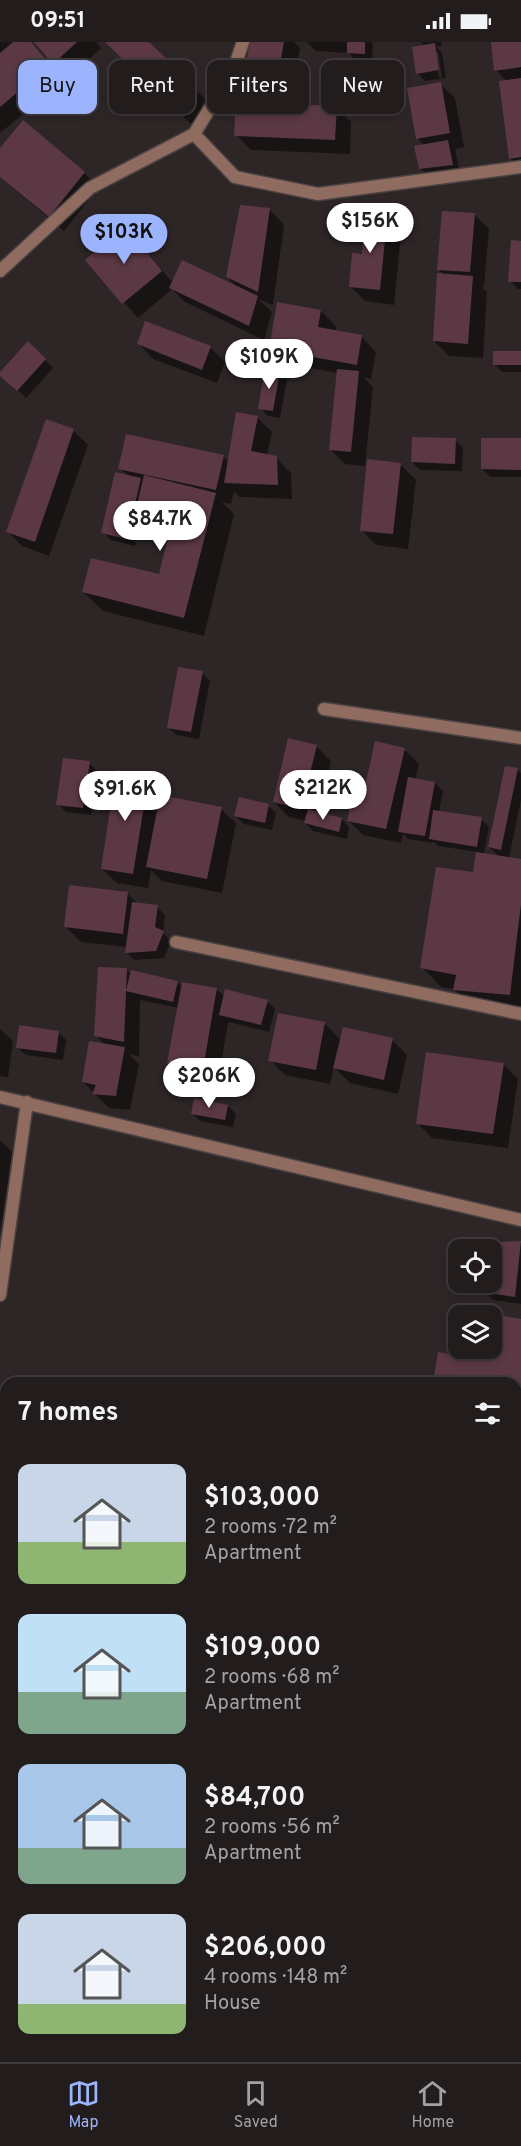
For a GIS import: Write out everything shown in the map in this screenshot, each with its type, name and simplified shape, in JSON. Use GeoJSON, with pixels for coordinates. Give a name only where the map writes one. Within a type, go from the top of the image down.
{"type":"FeatureCollection","features":[{"type":"Feature","properties":{"kind":"street"},"geometry":{"type":"LineString","coordinates":[[0,271],[90,188],[194,134],[233,70],[243,42]]}},
{"type":"Feature","properties":{"kind":"street"},"geometry":{"type":"LineString","coordinates":[[194,134],[235,177],[318,194],[521,167]]}},
{"type":"Feature","properties":{"kind":"street"},"geometry":{"type":"LineString","coordinates":[[324,709],[521,738]]}},
{"type":"Feature","properties":{"kind":"street"},"geometry":{"type":"LineString","coordinates":[[176,942],[521,1014]]}},
{"type":"Feature","properties":{"kind":"street"},"geometry":{"type":"LineString","coordinates":[[0,1096],[521,1220]]}},
{"type":"Feature","properties":{"kind":"street"},"geometry":{"type":"LineString","coordinates":[[0,1295],[27,1102]]}},
{"type":"Feature","properties":{"kind":"building"},"geometry":{"type":"Polygon","coordinates":[[[13,42],[31,42],[46,60],[18,60],[18,92],[0,107],[0,53],[13,42]]]}},
{"type":"Feature","properties":{"kind":"building"},"geometry":{"type":"Polygon","coordinates":[[[34,42],[77,42],[57,60],[50,60],[34,42]]]}},
{"type":"Feature","properties":{"kind":"building"},"geometry":{"type":"Polygon","coordinates":[[[105,42],[149,42],[168,60],[124,60],[105,42]]]}},
{"type":"Feature","properties":{"kind":"building"},"geometry":{"type":"Polygon","coordinates":[[[250,42],[284,42],[281,60],[247,60],[250,42]]]}},
{"type":"Feature","properties":{"kind":"building"},"geometry":{"type":"Polygon","coordinates":[[[347,42],[365,42],[365,54],[347,53],[347,42]]]}},
{"type":"Feature","properties":{"kind":"building"},"geometry":{"type":"Polygon","coordinates":[[[491,42],[521,42],[521,67],[494,71],[491,42]]]}},
{"type":"Feature","properties":{"kind":"building"},"geometry":{"type":"Polygon","coordinates":[[[435,43],[439,70],[416,74],[412,47],[435,43]]]}},
{"type":"Feature","properties":{"kind":"building"},"geometry":{"type":"Polygon","coordinates":[[[521,78],[521,157],[509,159],[499,81],[521,78]]]}},
{"type":"Feature","properties":{"kind":"building"},"geometry":{"type":"Polygon","coordinates":[[[441,82],[450,133],[416,139],[407,88],[441,82]]]}},
{"type":"Feature","properties":{"kind":"building"},"geometry":{"type":"Polygon","coordinates":[[[309,105],[321,105],[321,114],[337,114],[335,140],[234,136],[235,114],[309,114],[309,105]]]}},
{"type":"Feature","properties":{"kind":"building"},"geometry":{"type":"Polygon","coordinates":[[[23,120],[85,172],[49,217],[0,177],[0,148],[23,120]]]}},
{"type":"Feature","properties":{"kind":"building"},"geometry":{"type":"Polygon","coordinates":[[[448,140],[453,165],[419,169],[414,146],[448,140]]]}},
{"type":"Feature","properties":{"kind":"building"},"geometry":{"type":"Polygon","coordinates":[[[240,205],[270,208],[258,292],[226,277],[240,205]]]}},
{"type":"Feature","properties":{"kind":"building"},"geometry":{"type":"Polygon","coordinates":[[[388,210],[380,290],[349,287],[352,253],[362,254],[366,213],[388,210]]]}},
{"type":"Feature","properties":{"kind":"building"},"geometry":{"type":"Polygon","coordinates":[[[442,211],[475,213],[470,272],[437,270],[442,211]]]}},
{"type":"Feature","properties":{"kind":"building"},"geometry":{"type":"Polygon","coordinates":[[[125,226],[162,271],[122,304],[85,260],[125,226]]]}},
{"type":"Feature","properties":{"kind":"building"},"geometry":{"type":"Polygon","coordinates":[[[511,240],[521,241],[521,282],[508,282],[511,240]]]}},
{"type":"Feature","properties":{"kind":"building"},"geometry":{"type":"Polygon","coordinates":[[[182,260],[258,296],[249,326],[169,288],[182,260]]]}},
{"type":"Feature","properties":{"kind":"building"},"geometry":{"type":"Polygon","coordinates":[[[437,273],[473,276],[468,344],[433,341],[437,273]]]}},
{"type":"Feature","properties":{"kind":"building"},"geometry":{"type":"Polygon","coordinates":[[[277,302],[321,310],[318,327],[362,335],[357,365],[269,349],[277,302]]]}},
{"type":"Feature","properties":{"kind":"building"},"geometry":{"type":"Polygon","coordinates":[[[145,321],[211,346],[202,370],[137,344],[145,321]]]}},
{"type":"Feature","properties":{"kind":"building"},"geometry":{"type":"Polygon","coordinates":[[[28,341],[46,359],[17,391],[0,376],[0,372],[28,341]]]}},
{"type":"Feature","properties":{"kind":"building"},"geometry":{"type":"Polygon","coordinates":[[[493,351],[521,351],[521,365],[493,365],[493,351]]]}},
{"type":"Feature","properties":{"kind":"building"},"geometry":{"type":"Polygon","coordinates":[[[265,368],[280,371],[273,411],[258,409],[265,368]]]}},
{"type":"Feature","properties":{"kind":"building"},"geometry":{"type":"Polygon","coordinates":[[[337,369],[359,371],[351,452],[329,450],[337,369]]]}},
{"type":"Feature","properties":{"kind":"building"},"geometry":{"type":"Polygon","coordinates":[[[236,412],[258,416],[251,451],[277,456],[278,485],[224,483],[236,412]]]}},
{"type":"Feature","properties":{"kind":"building"},"geometry":{"type":"Polygon","coordinates":[[[46,419],[74,429],[35,542],[6,532],[46,419]]]}},
{"type":"Feature","properties":{"kind":"building"},"geometry":{"type":"Polygon","coordinates":[[[126,434],[224,455],[216,490],[118,469],[126,434]]]}},
{"type":"Feature","properties":{"kind":"building"},"geometry":{"type":"Polygon","coordinates":[[[412,437],[456,438],[455,464],[411,462],[412,437]]]}},
{"type":"Feature","properties":{"kind":"building"},"geometry":{"type":"Polygon","coordinates":[[[481,438],[521,438],[521,470],[481,469],[481,438]]]}},
{"type":"Feature","properties":{"kind":"building"},"geometry":{"type":"Polygon","coordinates":[[[367,459],[401,463],[393,534],[360,531],[367,459]]]}},
{"type":"Feature","properties":{"kind":"building"},"geometry":{"type":"Polygon","coordinates":[[[115,472],[141,478],[127,539],[101,533],[115,472]]]}},
{"type":"Feature","properties":{"kind":"building"},"geometry":{"type":"Polygon","coordinates":[[[144,475],[216,493],[184,618],[82,592],[91,558],[159,574],[173,518],[136,509],[144,475]]]}},
{"type":"Feature","properties":{"kind":"building"},"geometry":{"type":"Polygon","coordinates":[[[178,667],[203,671],[191,732],[167,728],[178,667]]]}},
{"type":"Feature","properties":{"kind":"building"},"geometry":{"type":"Polygon","coordinates":[[[288,738],[317,745],[301,809],[273,802],[288,738]]]}},
{"type":"Feature","properties":{"kind":"building"},"geometry":{"type":"Polygon","coordinates":[[[375,741],[405,748],[386,829],[347,821],[353,793],[363,795],[375,741]]]}},
{"type":"Feature","properties":{"kind":"building"},"geometry":{"type":"Polygon","coordinates":[[[63,758],[90,761],[83,808],[56,805],[63,758]]]}},
{"type":"Feature","properties":{"kind":"building"},"geometry":{"type":"Polygon","coordinates":[[[505,766],[518,768],[501,850],[488,847],[505,766]]]}},
{"type":"Feature","properties":{"kind":"building"},"geometry":{"type":"Polygon","coordinates":[[[116,770],[149,775],[133,874],[101,869],[116,770]]]}},
{"type":"Feature","properties":{"kind":"building"},"geometry":{"type":"Polygon","coordinates":[[[408,777],[435,782],[425,836],[398,832],[408,777]]]}},
{"type":"Feature","properties":{"kind":"building"},"geometry":{"type":"Polygon","coordinates":[[[160,795],[222,807],[207,879],[146,867],[160,795]]]}},
{"type":"Feature","properties":{"kind":"building"},"geometry":{"type":"Polygon","coordinates":[[[239,797],[269,804],[265,823],[234,816],[239,797]]]}},
{"type":"Feature","properties":{"kind":"building"},"geometry":{"type":"Polygon","coordinates":[[[308,809],[342,818],[339,832],[304,823],[308,809]]]}},
{"type":"Feature","properties":{"kind":"building"},"geometry":{"type":"Polygon","coordinates":[[[433,810],[482,817],[477,847],[429,839],[433,810]]]}},
{"type":"Feature","properties":{"kind":"building"},"geometry":{"type":"Polygon","coordinates":[[[476,852],[521,859],[521,904],[510,995],[453,990],[456,975],[420,968],[436,867],[473,872],[476,852]]]}},
{"type":"Feature","properties":{"kind":"building"},"geometry":{"type":"Polygon","coordinates":[[[69,885],[128,892],[123,934],[64,927],[69,885]]]}},
{"type":"Feature","properties":{"kind":"building"},"geometry":{"type":"Polygon","coordinates":[[[132,902],[158,905],[155,927],[164,931],[156,951],[125,953],[132,902]]]}},
{"type":"Feature","properties":{"kind":"building"},"geometry":{"type":"Polygon","coordinates":[[[98,967],[127,968],[124,1042],[94,1036],[98,967]]]}},
{"type":"Feature","properties":{"kind":"building"},"geometry":{"type":"Polygon","coordinates":[[[131,970],[178,981],[173,1002],[126,991],[131,970]]]}},
{"type":"Feature","properties":{"kind":"building"},"geometry":{"type":"Polygon","coordinates":[[[182,982],[217,988],[203,1069],[167,1063],[182,982]]]}},
{"type":"Feature","properties":{"kind":"building"},"geometry":{"type":"Polygon","coordinates":[[[225,989],[268,1000],[261,1025],[219,1015],[225,989]]]}},
{"type":"Feature","properties":{"kind":"building"},"geometry":{"type":"Polygon","coordinates":[[[278,1013],[325,1022],[316,1070],[268,1061],[278,1013]]]}},
{"type":"Feature","properties":{"kind":"building"},"geometry":{"type":"Polygon","coordinates":[[[19,1025],[59,1031],[56,1053],[16,1048],[19,1025]]]}},
{"type":"Feature","properties":{"kind":"building"},"geometry":{"type":"Polygon","coordinates":[[[343,1027],[393,1038],[384,1080],[333,1068],[343,1027]]]}},
{"type":"Feature","properties":{"kind":"building"},"geometry":{"type":"Polygon","coordinates":[[[89,1041],[125,1047],[116,1096],[92,1094],[96,1085],[82,1082],[89,1041]]]}},
{"type":"Feature","properties":{"kind":"building"},"geometry":{"type":"Polygon","coordinates":[[[426,1052],[504,1063],[493,1134],[416,1124],[426,1052]]]}},
{"type":"Feature","properties":{"kind":"building"},"geometry":{"type":"Polygon","coordinates":[[[194,1098],[228,1105],[225,1120],[191,1114],[194,1098]]]}},
{"type":"Feature","properties":{"kind":"building"},"geometry":{"type":"Polygon","coordinates":[[[521,1241],[515,1297],[489,1293],[502,1293],[502,1242],[521,1241]]]}},
{"type":"Feature","properties":{"kind":"building"},"geometry":{"type":"Polygon","coordinates":[[[502,1316],[521,1319],[521,1377],[434,1377],[438,1352],[448,1354],[448,1359],[502,1359],[502,1316]]]}}]}
